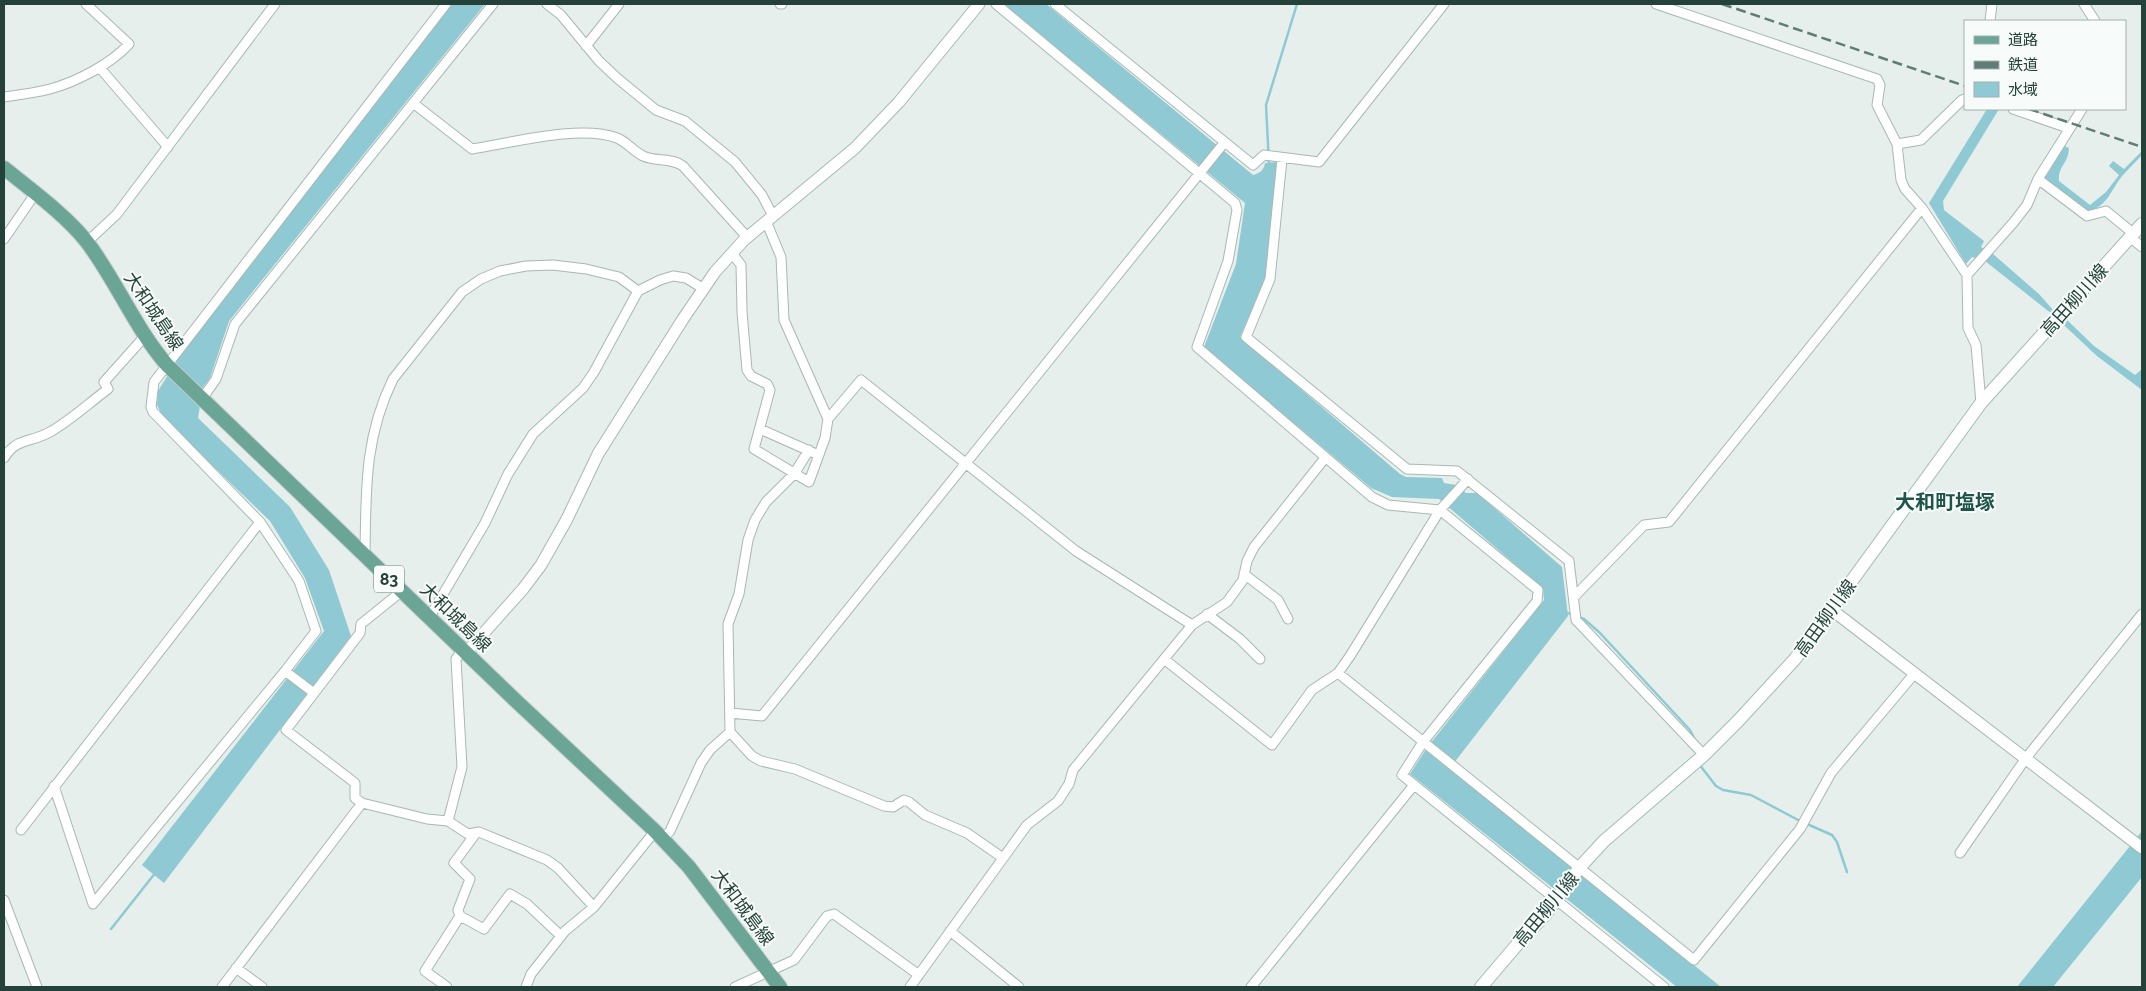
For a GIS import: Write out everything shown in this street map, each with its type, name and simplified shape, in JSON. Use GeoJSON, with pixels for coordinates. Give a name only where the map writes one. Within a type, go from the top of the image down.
{"type":"FeatureCollection","features":[{"type":"Feature","properties":{"kind":"main road","name":"大和城島線"},"geometry":{"type":"LineString","coordinates":[[4,168],[87,242],[145,336],[167,365],[464,651],[659,835],[689,867],[780,987]]}},
{"type":"Feature","properties":{"kind":"main road","name":"高田柳川線"},"geometry":{"type":"LineString","coordinates":[[1481,987],[1558,898],[1579,869],[1604,841],[1704,755],[1795,659],[1832,610],[1942,453],[1981,403],[2135,232]]}},
{"type":"Feature","properties":{"kind":"street"},"geometry":{"type":"LineString","coordinates":[[4,97],[51,89],[100,68],[118,57],[129,44],[86,4]]}},
{"type":"Feature","properties":{"kind":"street"},"geometry":{"type":"LineString","coordinates":[[87,242],[117,214],[275,4]]}},
{"type":"Feature","properties":{"kind":"street"},"geometry":{"type":"LineString","coordinates":[[54,786],[94,904],[288,674],[316,631],[299,581],[260,522],[153,412],[151,407],[154,382],[446,4]]}},
{"type":"Feature","properties":{"kind":"street"},"geometry":{"type":"LineString","coordinates":[[202,399],[216,379],[234,324],[493,4]]}},
{"type":"Feature","properties":{"kind":"street"},"geometry":{"type":"LineString","coordinates":[[547,4],[561,15],[599,61],[656,110],[685,121],[735,162],[762,194],[782,257],[784,320],[828,419]]}},
{"type":"Feature","properties":{"kind":"street"},"geometry":{"type":"LineString","coordinates":[[586,46],[619,4]]}},
{"type":"Feature","properties":{"kind":"street"},"geometry":{"type":"LineString","coordinates":[[448,821],[462,768],[456,659],[523,589],[541,565],[567,519],[598,454],[704,289],[732,252],[747,237],[855,148],[875,128],[899,102],[979,4]]}},
{"type":"Feature","properties":{"kind":"street"},"geometry":{"type":"LineString","coordinates":[[996,4],[1235,203],[1237,210],[1228,261],[1197,347],[1325,458],[1372,496],[1388,505],[1440,510],[1538,590],[1537,601],[1423,742],[1402,775],[1558,898],[1664,987]]}},
{"type":"Feature","properties":{"kind":"street"},"geometry":{"type":"LineString","coordinates":[[1055,4],[1253,165],[1264,155],[1319,162],[1444,4]]}},
{"type":"Feature","properties":{"kind":"street"},"geometry":{"type":"LineString","coordinates":[[1656,4],[1877,79],[1880,86],[1877,105],[1897,144],[1901,180],[1905,189],[1922,208],[1967,275],[1968,328],[1976,345],[1981,403]]}},
{"type":"Feature","properties":{"kind":"street"},"geometry":{"type":"LineString","coordinates":[[1990,20],[1992,4]]}},
{"type":"Feature","properties":{"kind":"street"},"geometry":{"type":"LineString","coordinates":[[2084,4],[2093,20]]}},
{"type":"Feature","properties":{"kind":"street"},"geometry":{"type":"LineString","coordinates":[[100,68],[168,147]]}},
{"type":"Feature","properties":{"kind":"street"},"geometry":{"type":"LineString","coordinates":[[1897,144],[1921,140],[1964,99]]}},
{"type":"Feature","properties":{"kind":"street"},"geometry":{"type":"LineString","coordinates":[[413,102],[472,149],[586,132],[624,141],[644,157],[675,160],[684,166],[747,237]]}},
{"type":"Feature","properties":{"kind":"street"},"geometry":{"type":"LineString","coordinates":[[2015,110],[2068,128]]}},
{"type":"Feature","properties":{"kind":"street"},"geometry":{"type":"LineString","coordinates":[[1967,275],[2027,205],[2038,179],[2068,128],[2081,110]]}},
{"type":"Feature","properties":{"kind":"street"},"geometry":{"type":"LineString","coordinates":[[730,713],[762,716],[1224,142]]}},
{"type":"Feature","properties":{"kind":"street"},"geometry":{"type":"LineString","coordinates":[[1282,158],[1270,279],[1246,337],[1406,470],[1457,471],[1569,561],[1576,620],[1704,755]]}},
{"type":"Feature","properties":{"kind":"street"},"geometry":{"type":"LineString","coordinates":[[2038,179],[2087,216],[2106,211],[2135,232],[2142,247]]}},
{"type":"Feature","properties":{"kind":"street"},"geometry":{"type":"LineString","coordinates":[[4,238],[35,194]]}},
{"type":"Feature","properties":{"kind":"street"},"geometry":{"type":"LineString","coordinates":[[1574,597],[1644,525],[1670,522],[1922,208]]}},
{"type":"Feature","properties":{"kind":"street"},"geometry":{"type":"LineString","coordinates":[[732,252],[741,264],[742,312],[747,370],[751,376],[767,384],[770,390],[754,449],[809,482],[825,438],[828,419],[861,380],[1076,551],[1192,624]]}},
{"type":"Feature","properties":{"kind":"street"},"geometry":{"type":"LineString","coordinates":[[365,555],[367,473],[372,436],[388,390],[393,379],[462,292],[481,279],[500,271],[544,265],[570,266],[607,273],[619,277],[638,291]]}},
{"type":"Feature","properties":{"kind":"street"},"geometry":{"type":"LineString","coordinates":[[430,618],[485,523],[508,474],[533,434],[583,388],[594,372],[638,291],[673,276],[686,278],[704,289]]}},
{"type":"Feature","properties":{"kind":"street"},"geometry":{"type":"LineString","coordinates":[[4,458],[15,444],[51,431],[108,389],[104,382],[145,336]]}},
{"type":"Feature","properties":{"kind":"street"},"geometry":{"type":"LineString","coordinates":[[760,429],[819,455]]}},
{"type":"Feature","properties":{"kind":"street"},"geometry":{"type":"LineString","coordinates":[[809,450],[794,474],[766,502],[755,520],[748,540],[739,594],[728,624],[730,732],[752,756],[761,761],[795,769],[884,806],[893,807],[904,800],[909,802],[925,815],[967,832],[1003,858]]}},
{"type":"Feature","properties":{"kind":"street"},"geometry":{"type":"LineString","coordinates":[[910,987],[1027,825],[1058,801],[1069,784],[1074,770],[1192,624],[1226,602],[1243,580],[1247,561],[1254,547],[1325,458]]}},
{"type":"Feature","properties":{"kind":"street"},"geometry":{"type":"LineString","coordinates":[[1164,659],[1272,745],[1312,690],[1338,673],[1440,510],[1468,479]]}},
{"type":"Feature","properties":{"kind":"street"},"geometry":{"type":"LineString","coordinates":[[21,830],[260,522]]}},
{"type":"Feature","properties":{"kind":"street"},"geometry":{"type":"LineString","coordinates":[[1244,574],[1278,600],[1288,619]]}},
{"type":"Feature","properties":{"kind":"street"},"geometry":{"type":"LineString","coordinates":[[402,591],[361,624],[360,633],[286,730],[356,783],[355,798],[362,803],[427,819],[448,821],[468,834],[479,832],[547,860],[558,868],[594,907]]}},
{"type":"Feature","properties":{"kind":"street"},"geometry":{"type":"LineString","coordinates":[[1832,610],[2138,844]]}},
{"type":"Feature","properties":{"kind":"street"},"geometry":{"type":"LineString","coordinates":[[1207,614],[1240,639],[1260,659]]}},
{"type":"Feature","properties":{"kind":"street"},"geometry":{"type":"LineString","coordinates":[[1960,853],[2026,758],[2142,614]]}},
{"type":"Feature","properties":{"kind":"street"},"geometry":{"type":"LineString","coordinates":[[1338,673],[1694,960],[1800,829],[1831,773],[1915,673]]}},
{"type":"Feature","properties":{"kind":"street"},"geometry":{"type":"LineString","coordinates":[[288,674],[314,693]]}},
{"type":"Feature","properties":{"kind":"street"},"geometry":{"type":"LineString","coordinates":[[528,987],[531,974],[561,936],[594,907],[659,835],[670,831],[706,756],[730,732]]}},
{"type":"Feature","properties":{"kind":"street"},"geometry":{"type":"LineString","coordinates":[[1251,987],[1414,784]]}},
{"type":"Feature","properties":{"kind":"street"},"geometry":{"type":"LineString","coordinates":[[222,987],[362,803]]}},
{"type":"Feature","properties":{"kind":"street"},"geometry":{"type":"LineString","coordinates":[[476,833],[454,864],[470,879],[458,910],[460,916],[484,929],[510,894],[527,904],[561,936]]}},
{"type":"Feature","properties":{"kind":"street"},"geometry":{"type":"LineString","coordinates":[[4,900],[37,987]]}},
{"type":"Feature","properties":{"kind":"street"},"geometry":{"type":"LineString","coordinates":[[735,987],[794,960],[827,916],[834,914],[919,975]]}},
{"type":"Feature","properties":{"kind":"street"},"geometry":{"type":"LineString","coordinates":[[447,987],[425,971],[460,916]]}},
{"type":"Feature","properties":{"kind":"street"},"geometry":{"type":"LineString","coordinates":[[950,932],[1019,987]]}},
{"type":"Feature","properties":{"kind":"street"},"geometry":{"type":"LineString","coordinates":[[236,968],[262,987]]}},
{"type":"Feature","properties":{"kind":"water"},"geometry":{"type":"Polygon","coordinates":[[[452,4],[485,4],[229,321],[210,378],[203,387],[198,418],[290,507],[329,570],[351,636],[164,883],[142,865],[324,631],[305,578],[270,521],[164,419],[157,405],[158,391],[179,357],[452,4]]]}},
{"type":"Feature","properties":{"kind":"water"},"geometry":{"type":"Polygon","coordinates":[[[1003,4],[1046,4],[1253,175],[1264,168],[1265,163],[1278,162],[1265,279],[1240,337],[1400,474],[1406,477],[1442,478],[1444,483],[1456,485],[1466,493],[1477,493],[1562,567],[1568,616],[1450,768],[1721,987],[1677,987],[1410,774],[1426,749],[1544,600],[1543,588],[1439,499],[1392,497],[1371,488],[1204,347],[1236,264],[1245,203],[1003,4]]]}},
{"type":"Feature","properties":{"kind":"water"},"geometry":{"type":"Polygon","coordinates":[[[1986,110],[1998,110],[1943,201],[1944,210],[1984,241],[1981,247],[1993,254],[2039,294],[2054,311],[2066,319],[2094,346],[2135,375],[2142,369],[2142,390],[2097,356],[2052,314],[1985,261],[1972,257],[1966,264],[1929,203],[1986,110]]]}},
{"type":"Feature","properties":{"kind":"water"},"geometry":{"type":"Polygon","coordinates":[[[2064,146],[2069,148],[2067,158],[2060,172],[2059,181],[2090,205],[2106,192],[2119,175],[2109,166],[2113,161],[2124,169],[2142,151],[2142,155],[2123,175],[2105,201],[2100,206],[2089,211],[2044,178],[2064,146]]]}},
{"type":"Feature","properties":{"kind":"water"},"geometry":{"type":"Polygon","coordinates":[[[2142,831],[2142,877],[2053,987],[2017,987],[2142,831]]]}},
{"type":"Feature","properties":{"kind":"waterway"},"geometry":{"type":"LineString","coordinates":[[1269,164],[1266,105],[1297,4]]}},
{"type":"Feature","properties":{"kind":"waterway"},"geometry":{"type":"LineString","coordinates":[[1565,612],[1584,619],[1600,633],[1690,730],[1697,744]]}},
{"type":"Feature","properties":{"kind":"waterway"},"geometry":{"type":"LineString","coordinates":[[1699,764],[1716,786],[1723,790],[1751,795],[1802,822]]}},
{"type":"Feature","properties":{"kind":"waterway"},"geometry":{"type":"LineString","coordinates":[[1807,824],[1832,835],[1837,842],[1847,872]]}},
{"type":"Feature","properties":{"kind":"waterway"},"geometry":{"type":"LineString","coordinates":[[111,929],[156,872]]}},
{"type":"Feature","properties":{"kind":"railway"},"geometry":{"type":"LineString","coordinates":[[1722,4],[1964,86]]}},
{"type":"Feature","properties":{"kind":"railway"},"geometry":{"type":"LineString","coordinates":[[2032,110],[2142,147]]}},
{"type":"Feature","properties":{"kind":"district","name":"大和町塩塚"},"geometry":{"type":"Point","coordinates":[1945,502]}}]}
